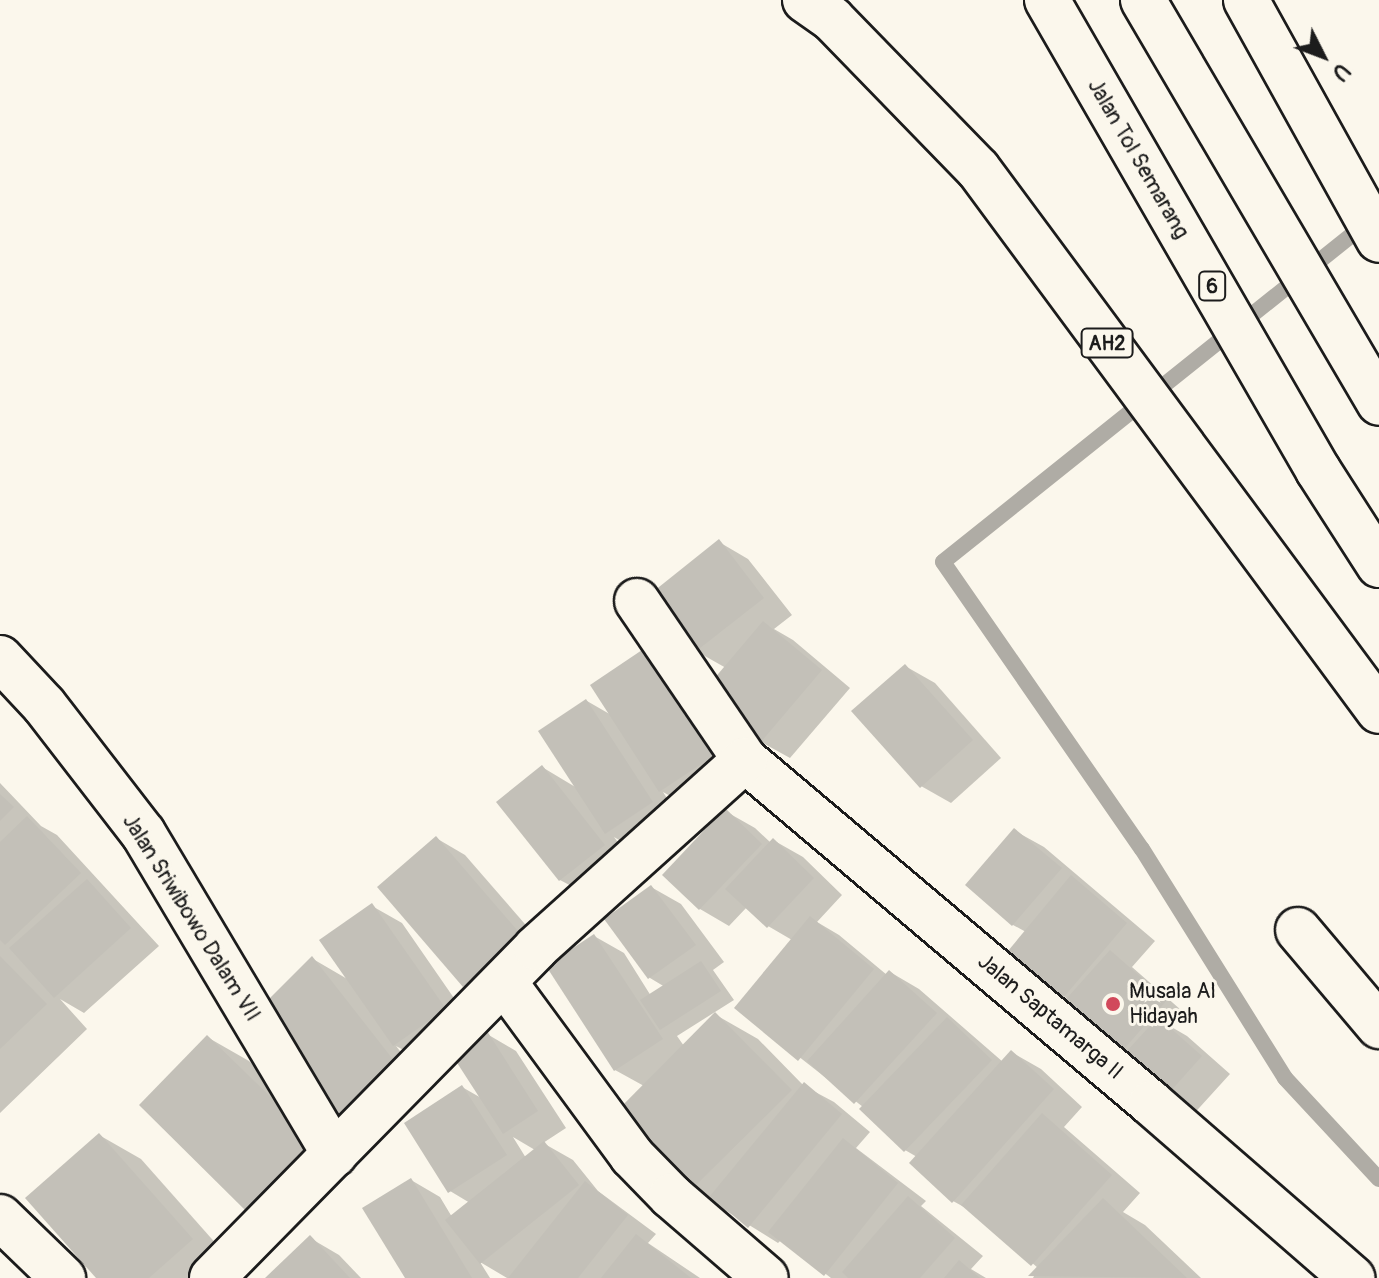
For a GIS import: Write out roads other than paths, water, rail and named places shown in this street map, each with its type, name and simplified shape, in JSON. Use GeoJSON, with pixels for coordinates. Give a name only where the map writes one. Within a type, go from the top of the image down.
{"type":"FeatureCollection","features":[{"type":"Feature","properties":{"kind":"main road","name":"AH2"},"geometry":{"type":"LineString","coordinates":[[805,0],[832,19],[978,169],[1379,711]]}},
{"type":"Feature","properties":{"kind":"main road","name":"Jalan Tol Semarang"},"geometry":{"type":"LineString","coordinates":[[1047,0],[1318,470],[1379,565]]}},
{"type":"Feature","properties":{"kind":"main road"},"geometry":{"type":"LineString","coordinates":[[1143,0],[1379,403]]}},
{"type":"Feature","properties":{"kind":"main road"},"geometry":{"type":"LineString","coordinates":[[1246,0],[1379,240]]}},
{"type":"Feature","properties":{"kind":"main road","name":"Jalan Saptamarga II"},"geometry":{"type":"LineString","coordinates":[[637,601],[745,760],[1151,1103],[1352,1278]]}},
{"type":"Feature","properties":{"kind":"main road","name":"Jalan Sriwibowo Dalam VII"},"geometry":{"type":"LineString","coordinates":[[0,658],[44,705],[143,833],[334,1154]]}},
{"type":"Feature","properties":{"kind":"main road"},"geometry":{"type":"LineString","coordinates":[[212,1278],[505,983],[536,948],[745,760]]}},
{"type":"Feature","properties":{"kind":"main road"},"geometry":{"type":"LineString","coordinates":[[1298,930],[1379,1026]]}},
{"type":"Feature","properties":{"kind":"main road"},"geometry":{"type":"LineString","coordinates":[[505,983],[632,1156],[671,1196],[766,1278]]}},
{"type":"Feature","properties":{"kind":"main road"},"geometry":{"type":"LineString","coordinates":[[0,1217],[63,1278]]}},
{"type":"Feature","properties":{"kind":"waterway"},"geometry":{"type":"LineString","coordinates":[[1368,222],[943,562],[1142,849],[1285,1078],[1379,1179]]}},
{"type":"Feature","properties":{"kind":"place","name":"Musala Al Hidayah"},"geometry":{"type":"Point","coordinates":[1113,1004]}}]}
